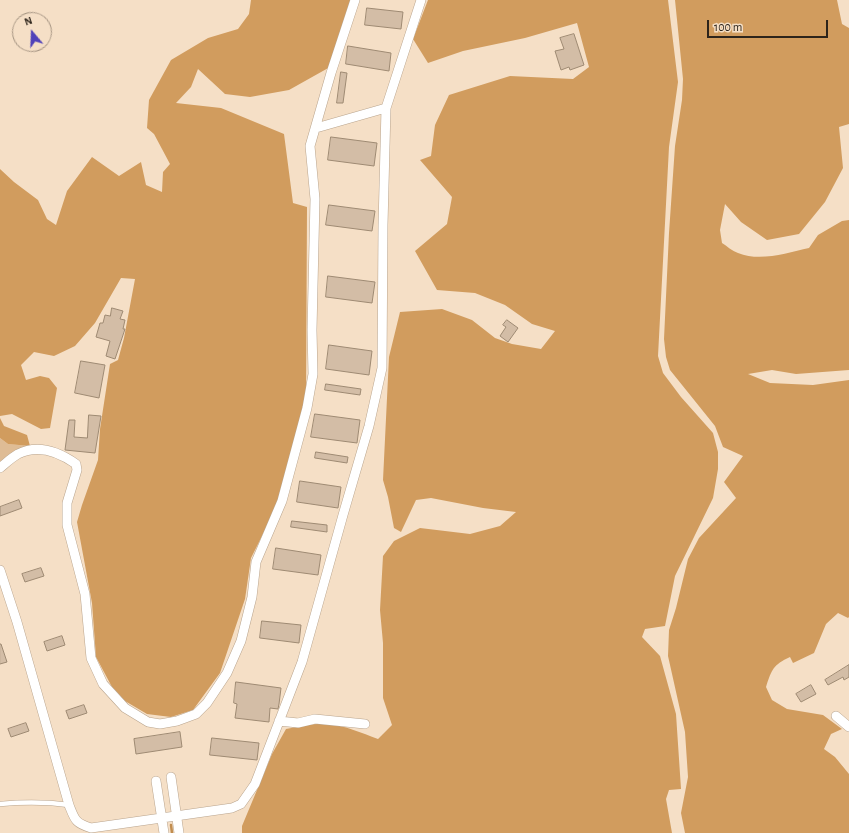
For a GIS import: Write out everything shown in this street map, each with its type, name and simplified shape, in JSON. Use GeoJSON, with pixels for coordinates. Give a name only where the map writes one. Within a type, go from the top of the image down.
{"type":"FeatureCollection","features":[{"type":"Feature","properties":{"kind":"street"},"geometry":{"type":"LineString","coordinates":[[0,468],[16,455],[28,450],[48,449],[65,456],[76,464],[77,470],[67,503],[67,525],[85,594],[91,658],[103,684],[125,708],[148,722],[160,724],[178,721],[196,714],[207,703],[227,673],[241,641],[252,597],[256,562],[282,500],[307,408],[313,374],[315,199],[310,146],[331,73],[355,0]]}},
{"type":"Feature","properties":{"kind":"street"},"geometry":{"type":"LineString","coordinates":[[0,570],[17,622],[70,805],[74,817],[79,824],[91,828],[232,808],[241,804],[255,784],[302,662],[378,390],[382,368],[386,108],[421,0]]}},
{"type":"Feature","properties":{"kind":"street"},"geometry":{"type":"LineString","coordinates":[[316,128],[386,108]]}},
{"type":"Feature","properties":{"kind":"street"},"geometry":{"type":"LineString","coordinates":[[836,716],[849,727]]}},
{"type":"Feature","properties":{"kind":"street"},"geometry":{"type":"LineString","coordinates":[[279,721],[298,723],[315,719],[365,724]]}},
{"type":"Feature","properties":{"kind":"street"},"geometry":{"type":"LineString","coordinates":[[171,777],[179,833]]}},
{"type":"Feature","properties":{"kind":"street"},"geometry":{"type":"LineString","coordinates":[[156,781],[164,833]]}},
{"type":"Feature","properties":{"kind":"lane"},"geometry":{"type":"LineString","coordinates":[[0,804],[51,803],[70,805]]}},
{"type":"Feature","properties":{"kind":"shaded area"},"geometry":{"type":"Polygon","coordinates":[[[251,0],[351,0],[330,67],[289,90],[250,97],[225,94],[198,69],[191,87],[176,103],[221,108],[284,134],[293,203],[307,207],[306,399],[275,510],[251,558],[245,599],[220,673],[193,710],[171,717],[147,714],[125,701],[112,687],[96,657],[92,603],[77,522],[98,460],[100,429],[110,364],[118,360],[124,338],[135,279],[121,278],[95,323],[75,346],[54,356],[34,352],[21,365],[26,380],[40,376],[49,378],[57,388],[50,428],[41,429],[12,414],[0,416],[0,169],[14,182],[38,200],[47,219],[56,225],[67,191],[92,157],[119,176],[141,162],[146,185],[162,192],[163,172],[170,164],[154,134],[147,128],[149,100],[171,60],[208,38],[238,29],[249,14],[251,0]]]}},
{"type":"Feature","properties":{"kind":"shaded area"},"geometry":{"type":"Polygon","coordinates":[[[428,0],[668,0],[678,82],[669,147],[658,356],[663,373],[681,397],[713,433],[718,452],[718,469],[713,498],[675,576],[665,626],[645,629],[642,637],[660,656],[676,714],[681,789],[669,790],[666,799],[672,833],[242,833],[242,826],[272,754],[286,729],[306,725],[326,724],[353,730],[378,739],[392,725],[383,698],[383,643],[380,610],[383,556],[394,541],[420,528],[470,534],[500,526],[516,512],[483,508],[431,498],[416,500],[401,532],[394,528],[383,480],[389,357],[400,312],[442,309],[472,320],[495,338],[512,344],[541,349],[555,331],[532,324],[505,305],[475,293],[437,290],[415,251],[447,224],[452,197],[420,160],[431,156],[435,125],[449,95],[510,76],[573,79],[589,67],[577,23],[525,38],[463,51],[428,63],[413,39],[428,0]]]}},
{"type":"Feature","properties":{"kind":"shaded area"},"geometry":{"type":"Polygon","coordinates":[[[675,0],[837,0],[842,24],[849,28],[849,124],[839,127],[843,168],[825,202],[799,234],[767,240],[741,222],[725,204],[720,230],[722,243],[734,251],[746,256],[764,257],[809,248],[818,235],[842,221],[849,220],[849,370],[796,374],[772,370],[748,374],[770,383],[813,385],[849,380],[849,617],[848,618],[838,613],[826,624],[814,653],[793,663],[790,657],[777,665],[772,672],[766,687],[772,700],[787,709],[823,715],[842,729],[831,734],[824,749],[835,757],[849,774],[849,833],[685,833],[681,813],[688,777],[685,732],[668,656],[669,630],[688,559],[699,538],[736,498],[724,482],[743,456],[723,447],[715,426],[670,370],[666,357],[664,339],[669,233],[675,146],[682,100],[683,79],[675,0]]]}},
{"type":"Feature","properties":{"kind":"shaded area"},"geometry":{"type":"Polygon","coordinates":[[[0,418],[4,426],[27,435],[30,446],[8,444],[0,438],[0,418]]]}},
{"type":"Feature","properties":{"kind":"shaded area"},"geometry":{"type":"Polygon","coordinates":[[[0,438],[8,444],[30,446],[0,464],[0,438]]]}},
{"type":"Feature","properties":{"kind":"building"},"geometry":{"type":"Polygon","coordinates":[[[367,8],[403,12],[401,29],[365,25],[367,8]]]}},
{"type":"Feature","properties":{"kind":"building"},"geometry":{"type":"Polygon","coordinates":[[[574,34],[584,65],[570,70],[569,67],[561,70],[555,51],[564,49],[560,38],[574,34]]]}},
{"type":"Feature","properties":{"kind":"building"},"geometry":{"type":"Polygon","coordinates":[[[348,46],[391,53],[389,71],[346,64],[348,46]]]}},
{"type":"Feature","properties":{"kind":"building"},"geometry":{"type":"Polygon","coordinates":[[[341,72],[347,73],[343,103],[337,103],[341,72]]]}},
{"type":"Feature","properties":{"kind":"building"},"geometry":{"type":"Polygon","coordinates":[[[331,137],[377,143],[374,166],[328,160],[331,137]]]}},
{"type":"Feature","properties":{"kind":"building"},"geometry":{"type":"Polygon","coordinates":[[[329,205],[375,211],[372,231],[326,225],[329,205]]]}},
{"type":"Feature","properties":{"kind":"building"},"geometry":{"type":"Polygon","coordinates":[[[328,276],[375,282],[372,303],[326,297],[328,276]]]}},
{"type":"Feature","properties":{"kind":"building"},"geometry":{"type":"Polygon","coordinates":[[[112,308],[123,311],[120,319],[125,320],[123,329],[125,329],[115,359],[106,356],[110,341],[96,337],[100,323],[103,323],[105,315],[110,316],[112,308]]]}},
{"type":"Feature","properties":{"kind":"building"},"geometry":{"type":"Polygon","coordinates":[[[507,320],[518,328],[508,342],[500,336],[506,327],[503,325],[507,320]]]}},
{"type":"Feature","properties":{"kind":"building"},"geometry":{"type":"Polygon","coordinates":[[[329,345],[372,351],[369,375],[326,369],[329,345]]]}},
{"type":"Feature","properties":{"kind":"building"},"geometry":{"type":"Polygon","coordinates":[[[81,361],[105,365],[99,398],[75,393],[81,361]]]}},
{"type":"Feature","properties":{"kind":"building"},"geometry":{"type":"Polygon","coordinates":[[[326,384],[361,389],[360,395],[325,390],[326,384]]]}},
{"type":"Feature","properties":{"kind":"building"},"geometry":{"type":"Polygon","coordinates":[[[315,414],[360,420],[357,443],[311,437],[315,414]]]}},
{"type":"Feature","properties":{"kind":"building"},"geometry":{"type":"Polygon","coordinates":[[[89,415],[101,416],[95,453],[65,450],[69,420],[75,420],[74,437],[87,438],[89,415]]]}},
{"type":"Feature","properties":{"kind":"building"},"geometry":{"type":"Polygon","coordinates":[[[316,452],[348,457],[347,463],[315,458],[316,452]]]}},
{"type":"Feature","properties":{"kind":"building"},"geometry":{"type":"Polygon","coordinates":[[[300,481],[341,487],[338,508],[297,502],[300,481]]]}},
{"type":"Feature","properties":{"kind":"building"},"geometry":{"type":"Polygon","coordinates":[[[19,500],[22,508],[0,516],[0,507],[19,500]]]}},
{"type":"Feature","properties":{"kind":"building"},"geometry":{"type":"Polygon","coordinates":[[[292,521],[327,525],[327,532],[291,527],[292,521]]]}},
{"type":"Feature","properties":{"kind":"building"},"geometry":{"type":"Polygon","coordinates":[[[276,548],[321,555],[318,575],[273,569],[276,548]]]}},
{"type":"Feature","properties":{"kind":"building"},"geometry":{"type":"Polygon","coordinates":[[[41,568],[44,576],[25,582],[22,574],[41,568]]]}},
{"type":"Feature","properties":{"kind":"building"},"geometry":{"type":"Polygon","coordinates":[[[262,621],[301,625],[299,643],[260,638],[262,621]]]}},
{"type":"Feature","properties":{"kind":"building"},"geometry":{"type":"Polygon","coordinates":[[[62,636],[65,645],[47,651],[44,642],[62,636]]]}},
{"type":"Feature","properties":{"kind":"building"},"geometry":{"type":"Polygon","coordinates":[[[0,644],[7,662],[0,664],[0,644]]]}},
{"type":"Feature","properties":{"kind":"building"},"geometry":{"type":"Polygon","coordinates":[[[849,665],[849,677],[844,680],[843,677],[828,685],[825,680],[849,665]]]}},
{"type":"Feature","properties":{"kind":"building"},"geometry":{"type":"Polygon","coordinates":[[[236,682],[281,688],[278,709],[270,708],[269,722],[235,718],[237,704],[234,703],[236,682]]]}},
{"type":"Feature","properties":{"kind":"building"},"geometry":{"type":"Polygon","coordinates":[[[811,685],[816,694],[801,702],[796,694],[811,685]]]}},
{"type":"Feature","properties":{"kind":"building"},"geometry":{"type":"Polygon","coordinates":[[[84,705],[87,713],[69,719],[66,711],[84,705]]]}},
{"type":"Feature","properties":{"kind":"building"},"geometry":{"type":"Polygon","coordinates":[[[26,723],[29,731],[11,737],[8,729],[26,723]]]}},
{"type":"Feature","properties":{"kind":"building"},"geometry":{"type":"Polygon","coordinates":[[[180,732],[182,747],[136,754],[134,739],[180,732]]]}},
{"type":"Feature","properties":{"kind":"building"},"geometry":{"type":"Polygon","coordinates":[[[212,738],[259,743],[257,760],[210,755],[212,738]]]}},
{"type":"Feature","properties":{"kind":"waterway"},"geometry":{"type":"LineString","coordinates":[[171,825],[172,833]]}}]}
